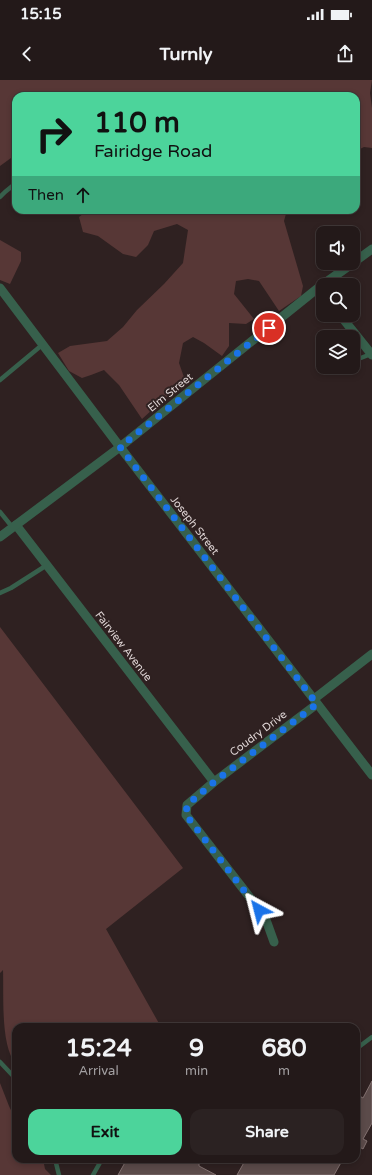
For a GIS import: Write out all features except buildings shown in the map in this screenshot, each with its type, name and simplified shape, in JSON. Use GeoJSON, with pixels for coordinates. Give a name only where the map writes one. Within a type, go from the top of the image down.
{"type":"FeatureCollection","features":[{"type":"Feature","properties":{"kind":"street","name":"Elm Street"},"geometry":{"type":"LineString","coordinates":[[360,258],[372,249]]}},
{"type":"Feature","properties":{"kind":"street","name":"Elm Street"},"geometry":{"type":"LineString","coordinates":[[336,278],[345,270]]}},
{"type":"Feature","properties":{"kind":"street","name":"Joseph Street"},"geometry":{"type":"LineString","coordinates":[[0,288],[42,345],[372,775]]}},
{"type":"Feature","properties":{"kind":"street","name":"Elm Street"},"geometry":{"type":"LineString","coordinates":[[0,538],[316,295]]}},
{"type":"Feature","properties":{"kind":"street"},"geometry":{"type":"LineString","coordinates":[[360,344],[371,354]]}},
{"type":"Feature","properties":{"kind":"street","name":"Fairview Avenue"},"geometry":{"type":"LineString","coordinates":[[15,526],[47,565],[214,782]]}},
{"type":"Feature","properties":{"kind":"street","name":"Coudry Drive"},"geometry":{"type":"LineString","coordinates":[[274,942],[265,917],[186,815],[187,805],[372,654]]}},
{"type":"Feature","properties":{"kind":"lane"},"geometry":{"type":"LineString","coordinates":[[0,197],[12,186]]}},
{"type":"Feature","properties":{"kind":"lane"},"geometry":{"type":"LineString","coordinates":[[0,380],[42,345]]}},
{"type":"Feature","properties":{"kind":"lane"},"geometry":{"type":"LineString","coordinates":[[360,358],[371,354]]}},
{"type":"Feature","properties":{"kind":"lane"},"geometry":{"type":"LineString","coordinates":[[0,512],[15,526]]}},
{"type":"Feature","properties":{"kind":"lane"},"geometry":{"type":"LineString","coordinates":[[0,592],[11,588],[47,565]]}},
{"type":"Feature","properties":{"kind":"lane"},"geometry":{"type":"LineString","coordinates":[[360,1046],[372,1037]]}},
{"type":"Feature","properties":{"kind":"lane"},"geometry":{"type":"LineString","coordinates":[[0,1062],[12,1075]]}},
{"type":"Feature","properties":{"kind":"lane"},"geometry":{"type":"LineString","coordinates":[[56,1163],[59,1175]]}},
{"type":"Feature","properties":{"kind":"lane"},"geometry":{"type":"LineString","coordinates":[[94,1175],[100,1163]]}},
{"type":"Feature","properties":{"kind":"shaded area"},"geometry":{"type":"Polygon","coordinates":[[[0,80],[372,80],[370,93],[372,108],[372,148],[364,147],[360,149],[360,92],[12,92],[12,157],[0,166],[0,80]]]}},
{"type":"Feature","properties":{"kind":"shaded area"},"geometry":{"type":"Polygon","coordinates":[[[83,214],[286,214],[284,221],[303,286],[301,296],[279,311],[259,281],[248,279],[236,281],[234,294],[254,319],[246,324],[229,323],[229,346],[222,356],[193,337],[183,343],[179,363],[185,380],[142,419],[119,385],[104,370],[82,378],[69,371],[58,353],[70,346],[107,341],[123,327],[137,310],[183,263],[188,230],[177,224],[154,231],[148,245],[136,257],[123,254],[98,236],[83,232],[79,217],[83,214]]]}},
{"type":"Feature","properties":{"kind":"shaded area"},"geometry":{"type":"Polygon","coordinates":[[[0,240],[21,252],[21,261],[10,284],[0,280],[0,240]]]}},
{"type":"Feature","properties":{"kind":"shaded area"},"geometry":{"type":"Polygon","coordinates":[[[0,627],[183,868],[106,929],[159,1023],[12,1023],[12,1058],[7,1045],[5,1033],[3,970],[0,973],[0,627]]]}},
{"type":"Feature","properties":{"kind":"shaded area"},"geometry":{"type":"Polygon","coordinates":[[[0,1083],[12,1112],[12,1163],[44,1163],[45,1169],[51,1175],[0,1175],[0,1083]]]}},
{"type":"Feature","properties":{"kind":"route"},"geometry":{"type":"LineString","coordinates":[[259,910],[186,815],[187,805],[214,782],[317,704],[120,447],[269,328]]}}]}
